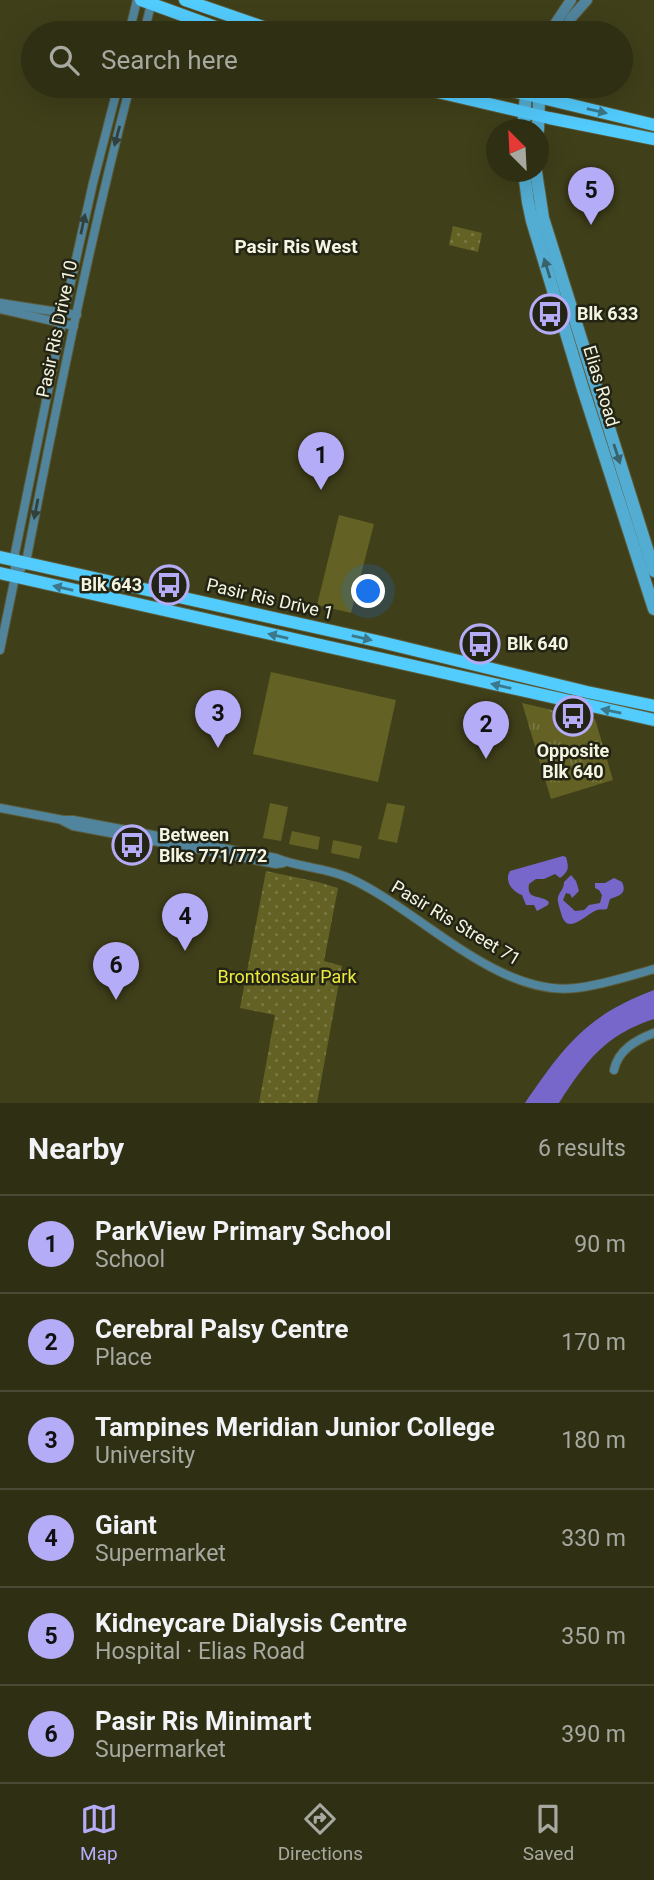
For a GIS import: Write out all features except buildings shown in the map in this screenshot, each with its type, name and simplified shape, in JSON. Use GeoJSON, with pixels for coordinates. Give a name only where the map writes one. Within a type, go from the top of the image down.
{"type":"FeatureCollection","features":[{"type":"Feature","properties":{"kind":"main road"},"geometry":{"type":"LineString","coordinates":[[185,0],[245,21]]}},
{"type":"Feature","properties":{"kind":"main road"},"geometry":{"type":"LineString","coordinates":[[146,1],[200,21]]}},
{"type":"Feature","properties":{"kind":"main road"},"geometry":{"type":"LineString","coordinates":[[466,98],[654,139]]}},
{"type":"Feature","properties":{"kind":"main road"},"geometry":{"type":"LineString","coordinates":[[524,119],[526,98]]}},
{"type":"Feature","properties":{"kind":"main road"},"geometry":{"type":"LineString","coordinates":[[539,119],[540,98]]}},
{"type":"Feature","properties":{"kind":"main road"},"geometry":{"type":"LineString","coordinates":[[562,98],[654,125]]}},
{"type":"Feature","properties":{"kind":"main road","name":"Elias Road"},"geometry":{"type":"LineString","coordinates":[[525,182],[532,221],[654,609]]}},
{"type":"Feature","properties":{"kind":"main road","name":"Elias Road"},"geometry":{"type":"LineString","coordinates":[[537,182],[543,219],[654,571]]}},
{"type":"Feature","properties":{"kind":"main road","name":"Pasir Ris Drive 1"},"geometry":{"type":"LineString","coordinates":[[0,557],[654,706]]}},
{"type":"Feature","properties":{"kind":"main road","name":"Pasir Ris Drive 1"},"geometry":{"type":"LineString","coordinates":[[0,573],[654,720]]}},
{"type":"Feature","properties":{"kind":"main road"},"geometry":{"type":"LineString","coordinates":[[615,698],[654,700]]}},
{"type":"Feature","properties":{"kind":"street"},"geometry":{"type":"LineString","coordinates":[[557,21],[571,0]]}},
{"type":"Feature","properties":{"kind":"street"},"geometry":{"type":"LineString","coordinates":[[569,21],[587,0]]}},
{"type":"Feature","properties":{"kind":"street"},"geometry":{"type":"LineString","coordinates":[[136,21],[146,1]]}},
{"type":"Feature","properties":{"kind":"street"},"geometry":{"type":"LineString","coordinates":[[145,21],[146,1]]}},
{"type":"Feature","properties":{"kind":"street","name":"Pasir Ris Drive 10"},"geometry":{"type":"LineString","coordinates":[[20,561],[51,371],[115,98]]}},
{"type":"Feature","properties":{"kind":"street","name":"Pasir Ris Drive 10"},"geometry":{"type":"LineString","coordinates":[[0,650],[101,200],[127,98]]}},
{"type":"Feature","properties":{"kind":"street"},"geometry":{"type":"LineString","coordinates":[[0,303],[77,315]]}},
{"type":"Feature","properties":{"kind":"street"},"geometry":{"type":"LineString","coordinates":[[0,309],[74,326]]}},
{"type":"Feature","properties":{"kind":"street"},"geometry":{"type":"LineString","coordinates":[[51,371],[64,373]]}},
{"type":"Feature","properties":{"kind":"street","name":"Pasir Ris Street 71"},"geometry":{"type":"LineString","coordinates":[[0,808],[276,858],[326,870],[373,891],[472,955],[521,981],[575,989],[654,969]]}},
{"type":"Feature","properties":{"kind":"street"},"geometry":{"type":"LineString","coordinates":[[614,1070],[616,1060],[622,1053],[654,1033]]}},
{"type":"Feature","properties":{"kind":"green space"},"geometry":{"type":"Polygon","coordinates":[[[453,226],[482,233],[478,252],[449,245],[453,226]]]}},
{"type":"Feature","properties":{"kind":"green space"},"geometry":{"type":"Polygon","coordinates":[[[339,515],[374,524],[351,613],[317,605],[339,515]]]}},
{"type":"Feature","properties":{"kind":"green space"},"geometry":{"type":"Polygon","coordinates":[[[271,672],[396,700],[378,782],[253,754],[271,672]]]}},
{"type":"Feature","properties":{"kind":"green space"},"geometry":{"type":"Polygon","coordinates":[[[522,703],[565,713],[564,717],[580,721],[582,717],[595,719],[613,780],[551,799],[522,703]]]}},
{"type":"Feature","properties":{"kind":"green space"},"geometry":{"type":"Polygon","coordinates":[[[270,803],[288,807],[281,841],[263,838],[270,803]]]}},
{"type":"Feature","properties":{"kind":"green space"},"geometry":{"type":"Polygon","coordinates":[[[387,803],[405,806],[397,843],[378,839],[387,803]]]}},
{"type":"Feature","properties":{"kind":"green space"},"geometry":{"type":"Polygon","coordinates":[[[292,831],[320,837],[318,850],[289,844],[292,831]]]}},
{"type":"Feature","properties":{"kind":"green space"},"geometry":{"type":"Polygon","coordinates":[[[333,840],[362,846],[359,859],[331,853],[333,840]]]}},
{"type":"Feature","properties":{"kind":"green space","name":"Brontonsaur Park"},"geometry":{"type":"Polygon","coordinates":[[[266,871],[338,888],[324,961],[342,966],[317,1103],[259,1103],[275,1015],[240,1008],[266,871]]]}},
{"type":"Feature","properties":{"kind":"shaded area"},"geometry":{"type":"Polygon","coordinates":[[[566,857],[568,869],[560,878],[555,874],[536,879],[529,884],[530,893],[549,902],[548,905],[537,911],[534,905],[526,905],[522,895],[510,885],[510,871],[566,857]]]}},
{"type":"Feature","properties":{"kind":"shaded area"},"geometry":{"type":"Polygon","coordinates":[[[571,875],[579,891],[572,898],[566,893],[563,900],[575,911],[600,903],[602,895],[595,888],[595,883],[605,883],[614,878],[622,882],[624,890],[610,899],[607,909],[597,910],[578,922],[568,924],[564,920],[558,899],[564,882],[571,875]]]}},
{"type":"Feature","properties":{"kind":"shaded area"},"geometry":{"type":"Polygon","coordinates":[[[654,990],[654,1019],[622,1033],[598,1051],[578,1074],[559,1103],[525,1103],[552,1065],[579,1034],[611,1010],[654,990]]]}},
{"type":"Feature","properties":{"kind":"place","name":"Kidneycare Dialysis Centre"},"geometry":{"type":"Point","coordinates":[591,225]}},
{"type":"Feature","properties":{"kind":"place","name":"Blk 633"},"geometry":{"type":"Point","coordinates":[550,314]}},
{"type":"Feature","properties":{"kind":"place","name":"ParkView Primary School"},"geometry":{"type":"Point","coordinates":[321,490]}},
{"type":"Feature","properties":{"kind":"place","name":"Blk 643"},"geometry":{"type":"Point","coordinates":[169,585]}},
{"type":"Feature","properties":{"kind":"place","name":"Blk 640"},"geometry":{"type":"Point","coordinates":[480,644]}},
{"type":"Feature","properties":{"kind":"place","name":"Opposite Blk 640"},"geometry":{"type":"Point","coordinates":[573,716]}},
{"type":"Feature","properties":{"kind":"place","name":"Tampines Meridian Junior College"},"geometry":{"type":"Point","coordinates":[218,748]}},
{"type":"Feature","properties":{"kind":"place","name":"Cerebral Palsy Centre"},"geometry":{"type":"Point","coordinates":[486,759]}},
{"type":"Feature","properties":{"kind":"place","name":"Between Blks 771/772"},"geometry":{"type":"Point","coordinates":[132,845]}},
{"type":"Feature","properties":{"kind":"place","name":"Giant"},"geometry":{"type":"Point","coordinates":[185,951]}},
{"type":"Feature","properties":{"kind":"place","name":"Pasir Ris Minimart"},"geometry":{"type":"Point","coordinates":[116,1000]}},
{"type":"Feature","properties":{"kind":"district","name":"Pasir Ris West"},"geometry":{"type":"Point","coordinates":[296,246]}}]}
